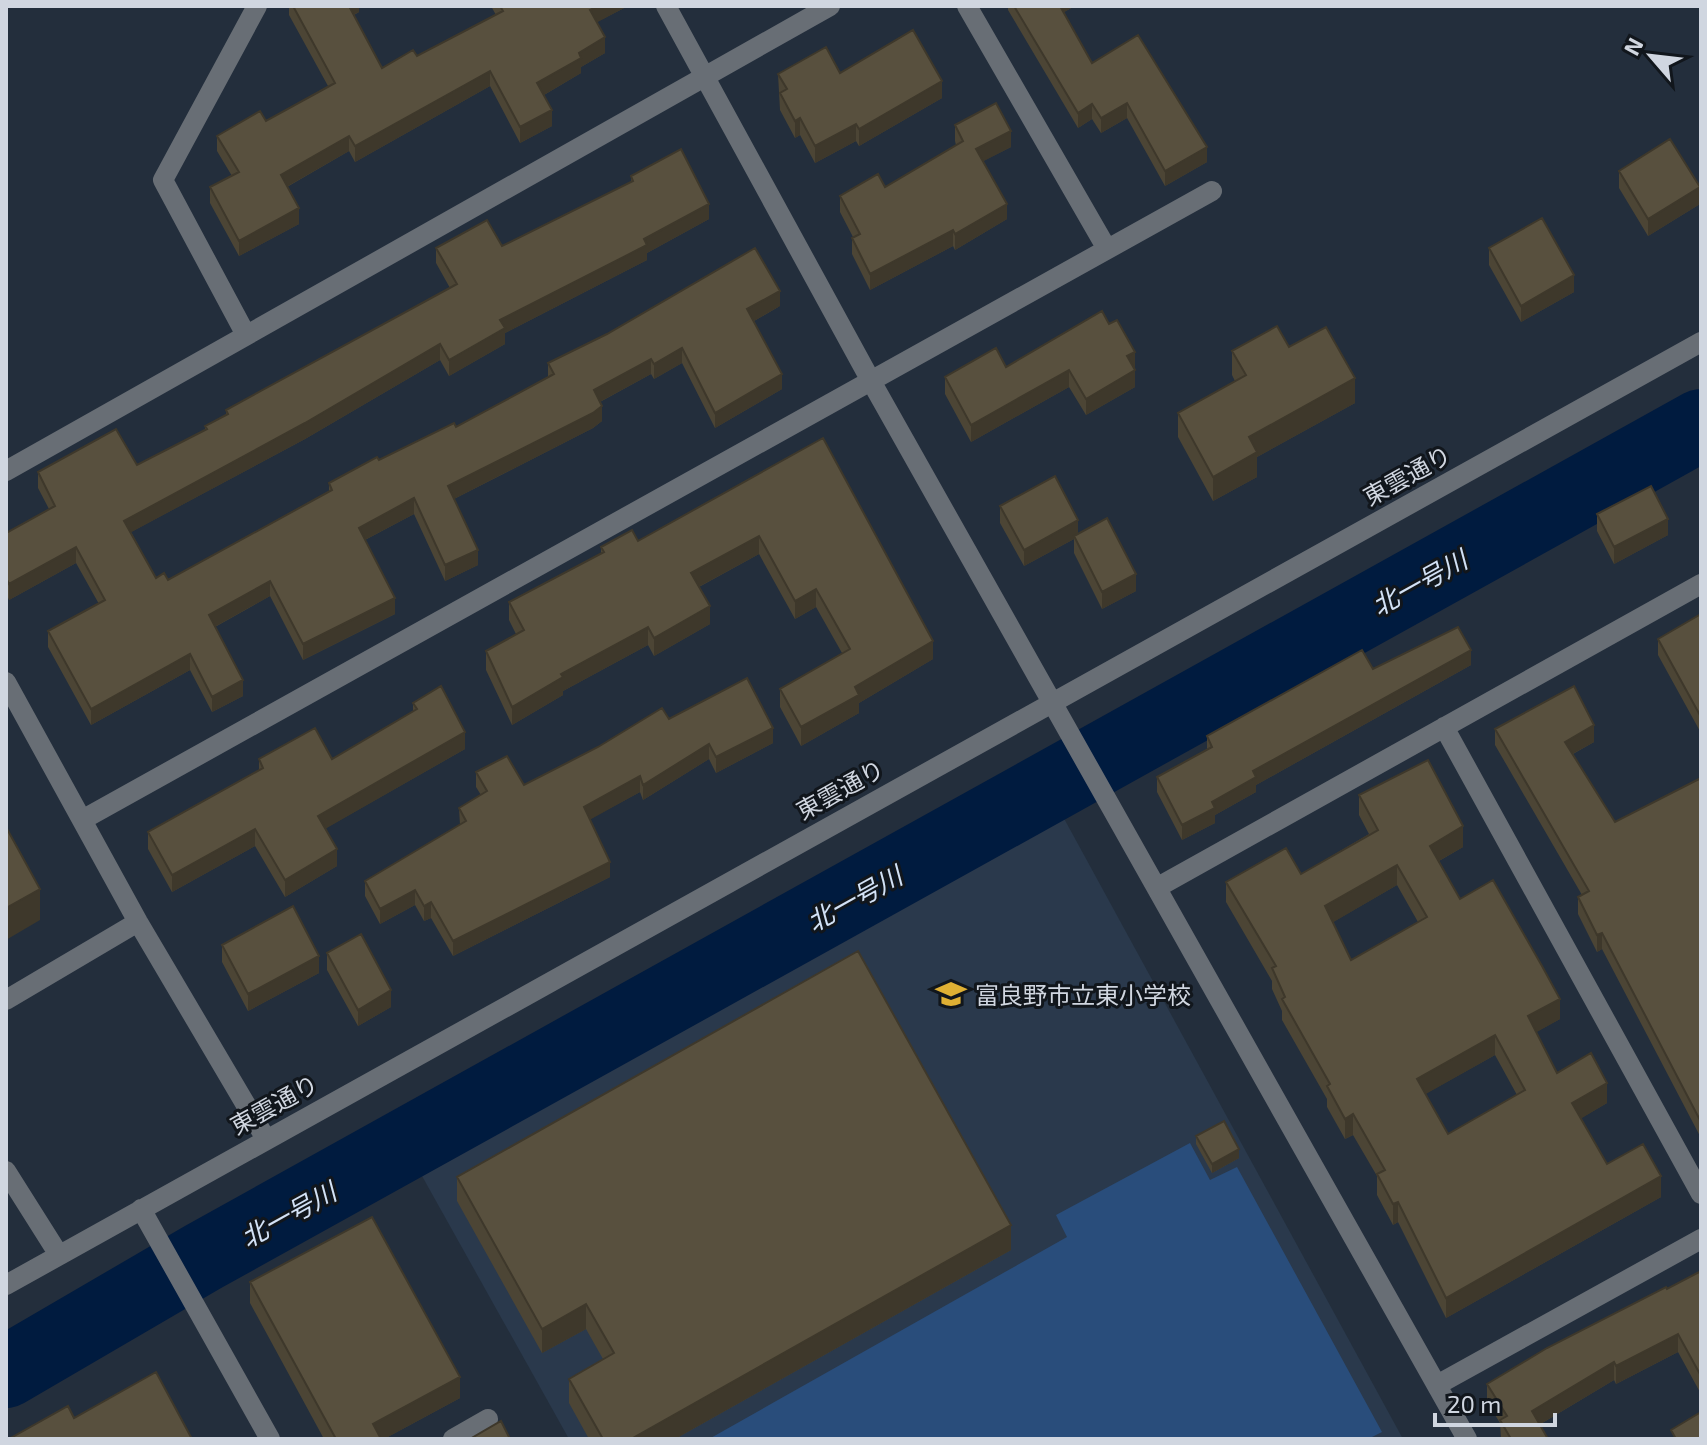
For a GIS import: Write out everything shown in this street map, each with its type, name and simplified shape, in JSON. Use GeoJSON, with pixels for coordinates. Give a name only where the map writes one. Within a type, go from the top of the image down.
{"type":"FeatureCollection","features":[{"type":"Feature","properties":{"kind":"street"},"geometry":{"type":"LineString","coordinates":[[246,335],[163,180],[257,6]]}},
{"type":"Feature","properties":{"kind":"street"},"geometry":{"type":"LineString","coordinates":[[666,6],[871,381],[1467,1439]]}},
{"type":"Feature","properties":{"kind":"street"},"geometry":{"type":"LineString","coordinates":[[6,471],[830,6]]}},
{"type":"Feature","properties":{"kind":"street"},"geometry":{"type":"LineString","coordinates":[[967,6],[1107,249]]}},
{"type":"Feature","properties":{"kind":"street"},"geometry":{"type":"LineString","coordinates":[[82,820],[1212,191]]}},
{"type":"Feature","properties":{"kind":"street","name":"東雲通り"},"geometry":{"type":"LineString","coordinates":[[6,1285],[1701,342]]}},
{"type":"Feature","properties":{"kind":"street"},"geometry":{"type":"LineString","coordinates":[[1158,887],[1701,584]]}},
{"type":"Feature","properties":{"kind":"street"},"geometry":{"type":"LineString","coordinates":[[6,682],[138,922],[266,1139]]}},
{"type":"Feature","properties":{"kind":"street"},"geometry":{"type":"LineString","coordinates":[[1444,727],[1701,1194]]}},
{"type":"Feature","properties":{"kind":"street"},"geometry":{"type":"LineString","coordinates":[[6,1000],[138,922]]}},
{"type":"Feature","properties":{"kind":"street"},"geometry":{"type":"LineString","coordinates":[[6,1171],[59,1255]]}},
{"type":"Feature","properties":{"kind":"street"},"geometry":{"type":"LineString","coordinates":[[141,1209],[270,1439]]}},
{"type":"Feature","properties":{"kind":"street"},"geometry":{"type":"LineString","coordinates":[[1437,1385],[1701,1239]]}},
{"type":"Feature","properties":{"kind":"street"},"geometry":{"type":"LineString","coordinates":[[453,1439],[488,1419]]}},
{"type":"Feature","properties":{"kind":"shaded area","name":"富良野市立東小学校"},"geometry":{"type":"Polygon","coordinates":[[[1061,813],[1403,1439],[569,1439],[422,1176],[1061,813]]]}},
{"type":"Feature","properties":{"kind":"shaded area"},"geometry":{"type":"Polygon","coordinates":[[[1190,1143],[1210,1180],[1237,1167],[1382,1432],[1368,1439],[709,1439],[1067,1237],[1056,1215],[1190,1143]]]}},
{"type":"Feature","properties":{"kind":"building"},"geometry":{"type":"Polygon","coordinates":[[[293,6],[349,6],[382,68],[413,50],[417,56],[503,11],[500,6],[598,6],[590,10],[605,37],[579,53],[581,58],[537,83],[552,110],[520,127],[490,71],[355,146],[349,136],[281,175],[299,208],[239,241],[210,187],[239,172],[217,136],[260,111],[266,121],[335,83],[293,6]]]}},
{"type":"Feature","properties":{"kind":"building"},"geometry":{"type":"Polygon","coordinates":[[[1014,6],[1060,6],[1092,63],[1138,35],[1207,147],[1165,171],[1127,103],[1101,118],[1092,104],[1078,113],[1014,6]]]}},
{"type":"Feature","properties":{"kind":"building"},"geometry":{"type":"Polygon","coordinates":[[[913,30],[942,81],[859,129],[856,124],[815,146],[800,118],[795,121],[780,93],[787,89],[778,74],[826,47],[840,73],[913,30]]]}},
{"type":"Feature","properties":{"kind":"building"},"geometry":{"type":"Polygon","coordinates":[[[996,103],[1011,131],[976,149],[1007,204],[955,234],[953,230],[870,274],[852,238],[860,234],[840,196],[878,174],[885,187],[963,141],[955,125],[996,103]]]}},
{"type":"Feature","properties":{"kind":"building"},"geometry":{"type":"Polygon","coordinates":[[[1670,139],[1700,187],[1648,219],[1619,171],[1670,139]]]}},
{"type":"Feature","properties":{"kind":"building"},"geometry":{"type":"Polygon","coordinates":[[[681,149],[709,204],[644,239],[647,245],[500,320],[505,328],[449,360],[440,344],[305,423],[124,521],[156,578],[164,573],[168,580],[332,490],[329,483],[377,457],[379,460],[454,423],[456,427],[554,374],[548,363],[607,334],[755,248],[780,291],[747,309],[782,374],[715,413],[682,348],[654,364],[651,359],[594,390],[602,406],[593,413],[448,486],[478,550],[445,565],[414,498],[359,528],[395,598],[303,644],[270,581],[209,615],[243,680],[212,697],[190,654],[91,709],[48,631],[105,600],[76,547],[9,584],[6,578],[6,533],[55,506],[38,472],[116,429],[137,465],[207,429],[205,426],[228,414],[226,410],[457,284],[436,248],[487,220],[502,246],[633,181],[631,176],[681,149]]]}},
{"type":"Feature","properties":{"kind":"building"},"geometry":{"type":"Polygon","coordinates":[[[1542,218],[1574,275],[1521,306],[1489,248],[1542,218]]]}},
{"type":"Feature","properties":{"kind":"building"},"geometry":{"type":"Polygon","coordinates":[[[1102,311],[1109,324],[1117,320],[1135,352],[1127,356],[1135,370],[1086,399],[1069,370],[971,425],[945,377],[996,348],[1006,367],[1102,311]]]}},
{"type":"Feature","properties":{"kind":"building"},"geometry":{"type":"Polygon","coordinates":[[[1277,326],[1289,347],[1326,327],[1355,378],[1249,437],[1257,452],[1213,477],[1178,413],[1246,375],[1232,351],[1277,326]]]}},
{"type":"Feature","properties":{"kind":"building"},"geometry":{"type":"Polygon","coordinates":[[[823,438],[933,641],[855,687],[859,695],[801,727],[780,689],[850,649],[816,589],[795,601],[759,536],[691,573],[710,606],[654,638],[648,627],[561,674],[563,677],[512,707],[486,651],[524,630],[509,602],[604,552],[601,547],[632,530],[638,541],[823,438]]]}},
{"type":"Feature","properties":{"kind":"building"},"geometry":{"type":"Polygon","coordinates":[[[1055,476],[1078,520],[1024,550],[1000,506],[1055,476]]]}},
{"type":"Feature","properties":{"kind":"building"},"geometry":{"type":"Polygon","coordinates":[[[1651,486],[1668,519],[1614,547],[1597,514],[1651,486]]]}},
{"type":"Feature","properties":{"kind":"building"},"geometry":{"type":"Polygon","coordinates":[[[1107,518],[1136,574],[1102,592],[1074,536],[1107,518]]]}},
{"type":"Feature","properties":{"kind":"building"},"geometry":{"type":"Polygon","coordinates":[[[1701,614],[1701,717],[1658,639],[1701,614]]]}},
{"type":"Feature","properties":{"kind":"building"},"geometry":{"type":"Polygon","coordinates":[[[1458,627],[1471,650],[1253,771],[1256,777],[1212,802],[1215,808],[1182,825],[1157,777],[1212,747],[1207,736],[1362,650],[1373,669],[1458,627]]]}},
{"type":"Feature","properties":{"kind":"building"},"geometry":{"type":"Polygon","coordinates":[[[747,678],[773,728],[716,757],[709,744],[643,785],[640,776],[584,807],[610,862],[453,941],[431,902],[424,906],[415,890],[380,909],[365,881],[466,821],[459,808],[487,791],[476,772],[507,756],[524,785],[598,747],[662,708],[669,719],[747,678]]]}},
{"type":"Feature","properties":{"kind":"building"},"geometry":{"type":"Polygon","coordinates":[[[441,686],[465,732],[318,816],[337,849],[285,880],[255,829],[172,875],[148,832],[263,768],[259,759],[315,728],[332,759],[417,709],[413,703],[441,686]]]}},
{"type":"Feature","properties":{"kind":"building"},"geometry":{"type":"Polygon","coordinates":[[[1574,686],[1594,725],[1565,742],[1615,822],[1701,778],[1701,1122],[1602,933],[1597,935],[1578,897],[1589,891],[1495,729],[1574,686]]]}},
{"type":"Feature","properties":{"kind":"building"},"geometry":{"type":"Polygon","coordinates":[[[1428,760],[1463,826],[1430,846],[1460,899],[1493,880],[1542,966],[1560,999],[1528,1016],[1557,1073],[1591,1053],[1607,1083],[1572,1103],[1607,1164],[1643,1144],[1661,1176],[1446,1298],[1398,1202],[1393,1204],[1377,1174],[1385,1170],[1353,1114],[1345,1119],[1327,1086],[1330,1084],[1282,999],[1285,997],[1272,968],[1276,966],[1226,882],[1286,848],[1301,874],[1378,830],[1359,795],[1428,760]],[[1397,865],[1325,906],[1351,960],[1427,917],[1397,865]],[[1495,1035],[1417,1079],[1448,1134],[1525,1090],[1495,1035]]]}},
{"type":"Feature","properties":{"kind":"building"},"geometry":{"type":"Polygon","coordinates":[[[6,827],[40,889],[6,908],[6,827]]]}},
{"type":"Feature","properties":{"kind":"building"},"geometry":{"type":"Polygon","coordinates":[[[293,906],[319,956],[248,994],[222,945],[293,906]]]}},
{"type":"Feature","properties":{"kind":"building"},"geometry":{"type":"Polygon","coordinates":[[[361,934],[391,990],[358,1010],[327,953],[361,934]]]}},
{"type":"Feature","properties":{"kind":"building"},"geometry":{"type":"Polygon","coordinates":[[[858,951],[1011,1225],[631,1439],[603,1439],[569,1379],[614,1353],[586,1304],[542,1329],[457,1177],[858,951]]]}},
{"type":"Feature","properties":{"kind":"building"},"geometry":{"type":"Polygon","coordinates":[[[1224,1121],[1239,1149],[1212,1164],[1196,1136],[1224,1121]]]}},
{"type":"Feature","properties":{"kind":"building"},"geometry":{"type":"Polygon","coordinates":[[[372,1217],[460,1377],[373,1424],[381,1439],[336,1439],[250,1282],[372,1217]]]}},
{"type":"Feature","properties":{"kind":"building"},"geometry":{"type":"Polygon","coordinates":[[[1701,1271],[1701,1376],[1678,1334],[1616,1366],[1614,1362],[1532,1411],[1548,1439],[1511,1439],[1500,1420],[1507,1416],[1487,1384],[1547,1348],[1701,1271]]]}},
{"type":"Feature","properties":{"kind":"building"},"geometry":{"type":"Polygon","coordinates":[[[156,1372],[192,1439],[9,1439],[68,1406],[74,1418],[156,1372]]]}},
{"type":"Feature","properties":{"kind":"building"},"geometry":{"type":"Polygon","coordinates":[[[1701,1412],[1701,1439],[1676,1439],[1671,1430],[1701,1412]]]}},
{"type":"Feature","properties":{"kind":"building"},"geometry":{"type":"Polygon","coordinates":[[[501,1421],[510,1439],[470,1439],[501,1421]]]}},
{"type":"Feature","properties":{"kind":"waterway","name":"北一号川"},"geometry":{"type":"LineString","coordinates":[[6,1372],[203,1257],[1701,425]]}},
{"type":"Feature","properties":{"kind":"place","name":"富良野市立東小学校"},"geometry":{"type":"Point","coordinates":[951,994]}}]}
